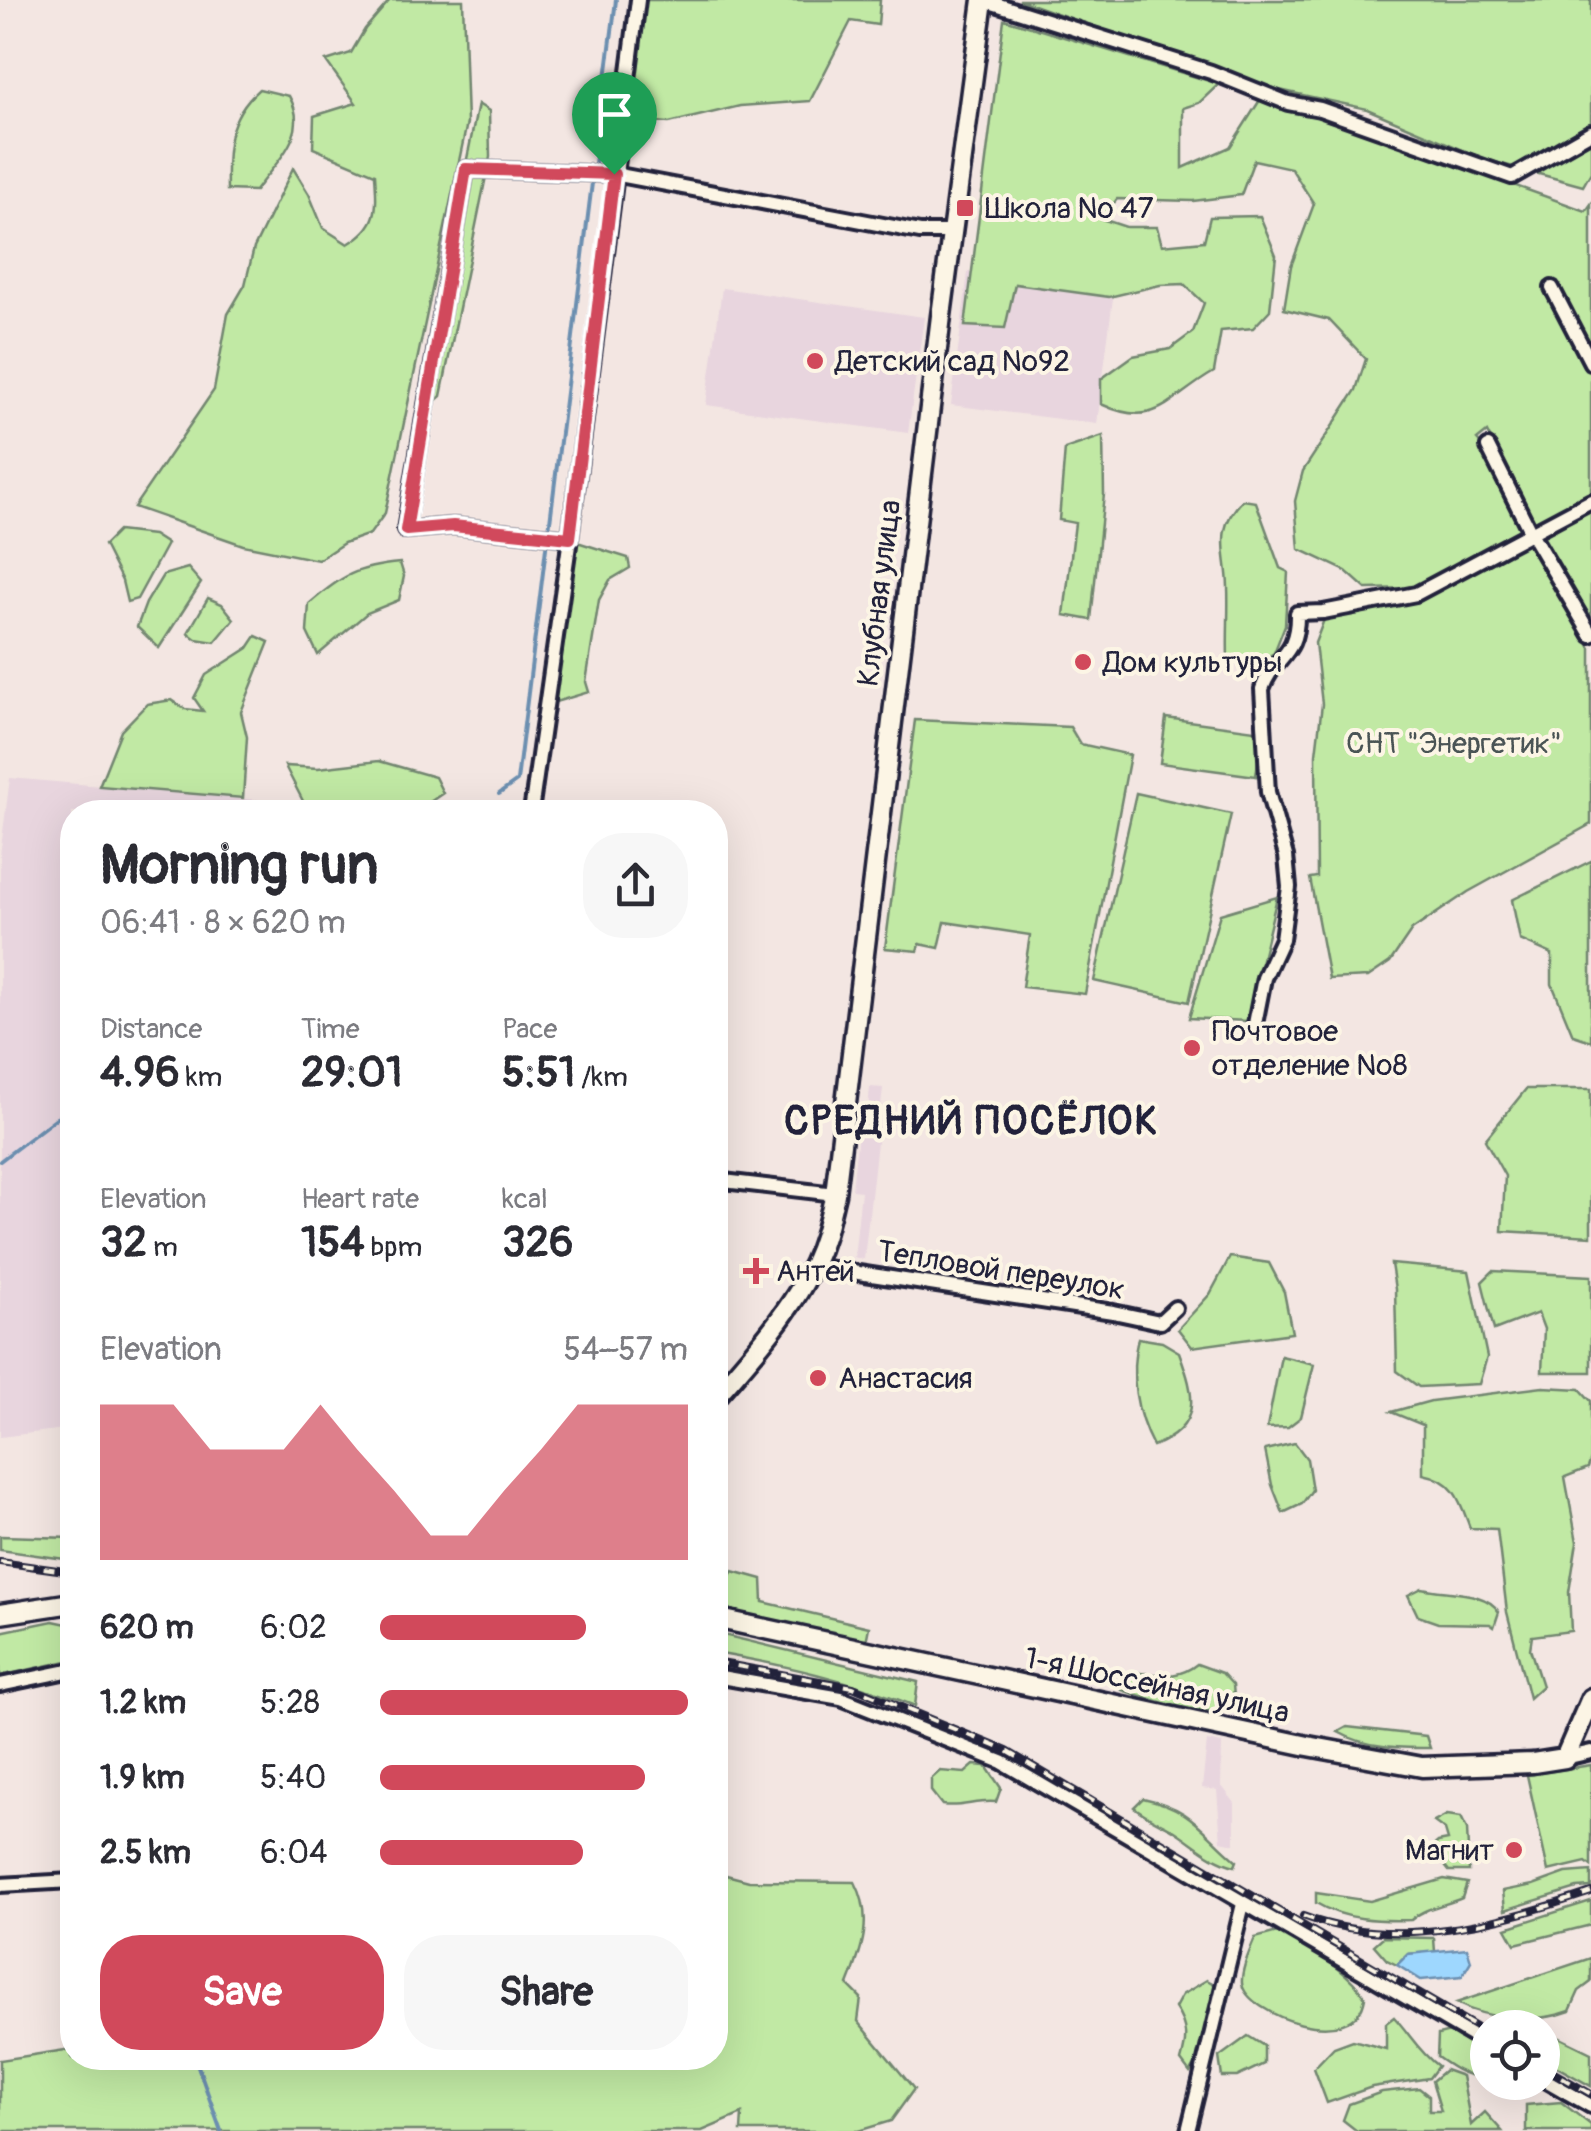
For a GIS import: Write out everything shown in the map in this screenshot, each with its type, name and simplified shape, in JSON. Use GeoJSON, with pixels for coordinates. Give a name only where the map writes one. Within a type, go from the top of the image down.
{"type":"FeatureCollection","features":[{"type":"Feature","properties":{"kind":"street"},"geometry":{"type":"LineString","coordinates":[[532,800],[564,537],[638,0]]}},
{"type":"Feature","properties":{"kind":"street"},"geometry":{"type":"LineString","coordinates":[[983,0],[1211,72],[1288,103],[1320,109],[1512,177],[1591,132]]}},
{"type":"Feature","properties":{"kind":"street","name":"Клубная улица"},"geometry":{"type":"LineString","coordinates":[[728,1380],[769,1331],[813,1266],[835,1194],[983,0]]}},
{"type":"Feature","properties":{"kind":"street"},"geometry":{"type":"LineString","coordinates":[[564,537],[453,526],[406,530],[466,169],[614,174],[920,232],[952,232]]}},
{"type":"Feature","properties":{"kind":"street"},"geometry":{"type":"LineString","coordinates":[[1552,288],[1591,363]]}},
{"type":"Feature","properties":{"kind":"street"},"geometry":{"type":"LineString","coordinates":[[1488,447],[1530,533],[1591,635]]}},
{"type":"Feature","properties":{"kind":"street"},"geometry":{"type":"LineString","coordinates":[[1255,1024],[1264,978],[1282,939],[1289,887],[1286,856],[1268,792],[1262,689],[1266,678],[1295,644],[1297,613],[1323,612],[1416,594],[1591,501]]}},
{"type":"Feature","properties":{"kind":"street"},"geometry":{"type":"LineString","coordinates":[[728,1182],[835,1194]]}},
{"type":"Feature","properties":{"kind":"street","name":"Тепловой переулок"},"geometry":{"type":"LineString","coordinates":[[813,1266],[1160,1322],[1175,1308]]}},
{"type":"Feature","properties":{"kind":"street"},"geometry":{"type":"LineString","coordinates":[[0,1614],[60,1605]]}},
{"type":"Feature","properties":{"kind":"street","name":"1-я Шоссейная улица"},"geometry":{"type":"LineString","coordinates":[[728,1621],[1422,1767],[1532,1763],[1591,1752]]}},
{"type":"Feature","properties":{"kind":"street"},"geometry":{"type":"LineString","coordinates":[[0,1685],[60,1672]]}},
{"type":"Feature","properties":{"kind":"street"},"geometry":{"type":"LineString","coordinates":[[728,1678],[841,1698],[1002,1762],[1470,2036]]}},
{"type":"Feature","properties":{"kind":"street"},"geometry":{"type":"LineString","coordinates":[[1564,1758],[1591,1698]]}},
{"type":"Feature","properties":{"kind":"street"},"geometry":{"type":"LineString","coordinates":[[0,1886],[60,1882]]}},
{"type":"Feature","properties":{"kind":"street"},"geometry":{"type":"LineString","coordinates":[[1188,2131],[1243,1904]]}},
{"type":"Feature","properties":{"kind":"street"},"geometry":{"type":"LineString","coordinates":[[1560,2088],[1591,2106]]}},
{"type":"Feature","properties":{"kind":"shaded area"},"geometry":{"type":"Polygon","coordinates":[[[968,272],[1114,290],[1097,424],[951,405],[968,272]]]}},
{"type":"Feature","properties":{"kind":"shaded area","name":"Детский сад №92"},"geometry":{"type":"Polygon","coordinates":[[[722,288],[924,317],[908,433],[706,405],[722,288]]]}},
{"type":"Feature","properties":{"kind":"shaded area"},"geometry":{"type":"Polygon","coordinates":[[[10,778],[260,800],[60,800],[60,1430],[0,1437],[0,855],[10,778]]]}},
{"type":"Feature","properties":{"kind":"shaded area"},"geometry":{"type":"Polygon","coordinates":[[[870,1087],[883,1088],[864,1259],[854,1258],[861,1191],[852,1190],[859,1123],[867,1123],[870,1087]]]}},
{"type":"Feature","properties":{"kind":"shaded area"},"geometry":{"type":"Polygon","coordinates":[[[1207,1741],[1222,1744],[1221,1785],[1235,1803],[1235,1844],[1221,1841],[1217,1790],[1202,1788],[1207,1741]]]}},
{"type":"Feature","properties":{"kind":"green space"},"geometry":{"type":"Polygon","coordinates":[[[390,0],[463,0],[467,123],[385,513],[370,534],[344,543],[318,560],[243,545],[134,507],[214,390],[228,314],[245,285],[254,248],[293,168],[323,228],[348,244],[371,222],[376,206],[375,174],[313,148],[314,116],[356,103],[326,61],[351,53],[390,0]]]}},
{"type":"Feature","properties":{"kind":"green space"},"geometry":{"type":"Polygon","coordinates":[[[643,0],[880,0],[878,25],[851,21],[810,101],[740,106],[669,123],[627,120],[643,0]]]}},
{"type":"Feature","properties":{"kind":"green space"},"geometry":{"type":"Polygon","coordinates":[[[1019,0],[1591,0],[1591,172],[1583,186],[1484,159],[1367,109],[1243,82],[1019,0]]]}},
{"type":"Feature","properties":{"kind":"green space"},"geometry":{"type":"Polygon","coordinates":[[[1004,19],[1219,84],[1199,103],[1183,108],[1183,168],[1230,147],[1260,100],[1351,127],[1586,211],[1591,204],[1591,351],[1556,284],[1591,369],[1591,496],[1534,525],[1487,432],[1477,440],[1486,450],[1524,531],[1416,588],[1366,589],[1346,571],[1299,549],[1295,501],[1303,471],[1356,390],[1366,359],[1329,320],[1284,309],[1291,266],[1314,204],[1291,168],[1254,160],[1241,195],[1193,201],[1117,199],[1102,219],[1126,227],[1157,227],[1162,245],[1204,241],[1210,217],[1260,216],[1276,255],[1270,310],[1253,328],[1221,331],[1214,372],[1161,408],[1136,414],[1101,404],[1101,379],[1133,356],[1170,349],[1193,332],[1204,303],[1184,284],[1160,285],[1109,297],[1015,284],[1005,328],[965,326],[1004,19]]]}},
{"type":"Feature","properties":{"kind":"green space"},"geometry":{"type":"Polygon","coordinates":[[[259,89],[289,96],[295,110],[294,135],[255,191],[227,190],[231,135],[240,111],[259,89]]]}},
{"type":"Feature","properties":{"kind":"green space"},"geometry":{"type":"Polygon","coordinates":[[[478,104],[489,111],[490,157],[441,396],[417,409],[478,104]]]}},
{"type":"Feature","properties":{"kind":"green space"},"geometry":{"type":"Polygon","coordinates":[[[1103,436],[1104,494],[1091,620],[1064,615],[1075,523],[1059,520],[1065,449],[1103,436]]]}},
{"type":"Feature","properties":{"kind":"green space"},"geometry":{"type":"Polygon","coordinates":[[[1243,500],[1256,502],[1280,568],[1288,572],[1285,625],[1274,653],[1253,666],[1228,658],[1225,531],[1243,500]]]}},
{"type":"Feature","properties":{"kind":"green space"},"geometry":{"type":"Polygon","coordinates":[[[1591,507],[1591,627],[1539,535],[1591,507]]]}},
{"type":"Feature","properties":{"kind":"green space"},"geometry":{"type":"Polygon","coordinates":[[[118,531],[153,535],[167,544],[137,599],[127,602],[122,581],[104,545],[118,531]]]}},
{"type":"Feature","properties":{"kind":"green space"},"geometry":{"type":"Polygon","coordinates":[[[574,541],[628,558],[630,568],[610,580],[599,600],[586,682],[589,692],[552,703],[574,541]]]}},
{"type":"Feature","properties":{"kind":"green space","name":"СНТ \"Энергетик\""},"geometry":{"type":"Polygon","coordinates":[[[1528,541],[1591,648],[1591,824],[1468,892],[1412,930],[1390,962],[1368,977],[1329,979],[1310,878],[1317,877],[1316,754],[1322,704],[1315,643],[1325,617],[1417,601],[1528,541]]]}},
{"type":"Feature","properties":{"kind":"green space"},"geometry":{"type":"Polygon","coordinates":[[[400,563],[404,576],[399,600],[367,613],[318,655],[307,632],[309,604],[351,574],[400,563]]]}},
{"type":"Feature","properties":{"kind":"green space"},"geometry":{"type":"Polygon","coordinates":[[[188,568],[201,583],[159,648],[137,627],[163,575],[188,568]]]}},
{"type":"Feature","properties":{"kind":"green space"},"geometry":{"type":"Polygon","coordinates":[[[208,598],[222,604],[234,619],[215,642],[196,639],[188,633],[208,598]]]}},
{"type":"Feature","properties":{"kind":"green space"},"geometry":{"type":"Polygon","coordinates":[[[256,636],[269,642],[241,712],[247,737],[243,798],[99,786],[121,731],[147,704],[172,700],[185,709],[203,711],[194,698],[206,675],[248,648],[256,636]]]}},
{"type":"Feature","properties":{"kind":"green space"},"geometry":{"type":"Polygon","coordinates":[[[1166,718],[1262,731],[1256,776],[1160,763],[1166,718]]]}},
{"type":"Feature","properties":{"kind":"green space"},"geometry":{"type":"Polygon","coordinates":[[[915,720],[1070,727],[1080,744],[1130,755],[1085,994],[1022,987],[1030,935],[945,922],[939,948],[920,944],[918,951],[885,948],[915,720]]]}},
{"type":"Feature","properties":{"kind":"green space"},"geometry":{"type":"Polygon","coordinates":[[[379,761],[435,777],[443,793],[433,800],[302,800],[285,766],[318,768],[379,761]]]}},
{"type":"Feature","properties":{"kind":"green space"},"geometry":{"type":"Polygon","coordinates":[[[1136,793],[1231,814],[1189,1002],[1094,981],[1136,793]]]}},
{"type":"Feature","properties":{"kind":"green space"},"geometry":{"type":"Polygon","coordinates":[[[1591,861],[1591,1041],[1573,1035],[1552,984],[1552,954],[1520,940],[1512,900],[1591,861]]]}},
{"type":"Feature","properties":{"kind":"green space"},"geometry":{"type":"Polygon","coordinates":[[[1277,897],[1247,1021],[1189,1018],[1220,914],[1277,897]]]}},
{"type":"Feature","properties":{"kind":"green space"},"geometry":{"type":"Polygon","coordinates":[[[1526,1089],[1591,1089],[1591,1236],[1502,1231],[1505,1176],[1485,1140],[1526,1089]]]}},
{"type":"Feature","properties":{"kind":"green space"},"geometry":{"type":"Polygon","coordinates":[[[1230,1257],[1269,1263],[1284,1292],[1292,1333],[1192,1347],[1178,1329],[1210,1294],[1230,1257]]]}},
{"type":"Feature","properties":{"kind":"green space"},"geometry":{"type":"Polygon","coordinates":[[[1391,1264],[1469,1271],[1487,1357],[1479,1384],[1419,1387],[1397,1371],[1391,1264]]]}},
{"type":"Feature","properties":{"kind":"green space"},"geometry":{"type":"Polygon","coordinates":[[[1493,1271],[1591,1276],[1591,1372],[1542,1372],[1544,1329],[1538,1313],[1494,1330],[1482,1282],[1493,1271]]]}},
{"type":"Feature","properties":{"kind":"green space"},"geometry":{"type":"Polygon","coordinates":[[[1138,1338],[1162,1342],[1179,1352],[1191,1396],[1191,1408],[1180,1429],[1153,1446],[1136,1394],[1138,1338]]]}},
{"type":"Feature","properties":{"kind":"green space"},"geometry":{"type":"Polygon","coordinates":[[[1281,1356],[1314,1364],[1301,1417],[1288,1427],[1267,1428],[1281,1356]]]}},
{"type":"Feature","properties":{"kind":"green space"},"geometry":{"type":"Polygon","coordinates":[[[1543,1387],[1580,1389],[1591,1401],[1591,1459],[1588,1468],[1565,1477],[1577,1542],[1569,1592],[1571,1631],[1532,1636],[1530,1649],[1542,1686],[1529,1698],[1507,1612],[1497,1529],[1470,1528],[1449,1487],[1423,1474],[1423,1425],[1391,1412],[1431,1401],[1543,1387]]]}},
{"type":"Feature","properties":{"kind":"green space"},"geometry":{"type":"Polygon","coordinates":[[[1295,1443],[1307,1459],[1312,1490],[1302,1504],[1283,1513],[1265,1450],[1295,1443]]]}},
{"type":"Feature","properties":{"kind":"green space"},"geometry":{"type":"Polygon","coordinates":[[[0,1536],[60,1538],[60,1558],[0,1550],[0,1536]]]}},
{"type":"Feature","properties":{"kind":"green space"},"geometry":{"type":"Polygon","coordinates":[[[733,1571],[762,1579],[763,1602],[869,1627],[866,1642],[728,1615],[728,1578],[733,1571]]]}},
{"type":"Feature","properties":{"kind":"green space"},"geometry":{"type":"Polygon","coordinates":[[[1422,1588],[1485,1600],[1499,1612],[1494,1627],[1438,1623],[1418,1616],[1408,1595],[1422,1588]]]}},
{"type":"Feature","properties":{"kind":"green space"},"geometry":{"type":"Polygon","coordinates":[[[60,1622],[60,1663],[0,1676],[0,1632],[60,1622]]]}},
{"type":"Feature","properties":{"kind":"green space"},"geometry":{"type":"Polygon","coordinates":[[[728,1636],[918,1682],[915,1706],[866,1688],[728,1656],[728,1636]]]}},
{"type":"Feature","properties":{"kind":"green space"},"geometry":{"type":"Polygon","coordinates":[[[1197,1664],[1222,1673],[1233,1685],[1234,1697],[1223,1712],[1186,1710],[1122,1690],[1122,1673],[1170,1675],[1197,1664]]]}},
{"type":"Feature","properties":{"kind":"green space"},"geometry":{"type":"Polygon","coordinates":[[[1347,1727],[1426,1736],[1430,1748],[1371,1744],[1338,1732],[1347,1727]]]}},
{"type":"Feature","properties":{"kind":"green space"},"geometry":{"type":"Polygon","coordinates":[[[974,1765],[986,1766],[1001,1788],[996,1802],[942,1805],[931,1791],[931,1779],[940,1771],[965,1773],[974,1765]]]}},
{"type":"Feature","properties":{"kind":"green space"},"geometry":{"type":"Polygon","coordinates":[[[1591,1765],[1591,1866],[1586,1862],[1548,1871],[1527,1775],[1591,1765]]]}},
{"type":"Feature","properties":{"kind":"green space"},"geometry":{"type":"Polygon","coordinates":[[[1143,1798],[1174,1808],[1195,1822],[1237,1861],[1235,1866],[1209,1855],[1134,1807],[1143,1798]]]}},
{"type":"Feature","properties":{"kind":"green space"},"geometry":{"type":"Polygon","coordinates":[[[1447,1815],[1461,1817],[1467,1829],[1469,1871],[1449,1871],[1431,1848],[1448,1840],[1445,1830],[1434,1822],[1447,1815]]]}},
{"type":"Feature","properties":{"kind":"green space"},"geometry":{"type":"Polygon","coordinates":[[[1591,1871],[1591,1887],[1505,1910],[1503,1891],[1566,1873],[1591,1871]]]}},
{"type":"Feature","properties":{"kind":"green space"},"geometry":{"type":"Polygon","coordinates":[[[728,1875],[749,1881],[855,1882],[865,1921],[848,1985],[861,1998],[858,2021],[914,2089],[891,2121],[858,2131],[741,2131],[742,2114],[702,2131],[0,2131],[0,2060],[60,2051],[60,2070],[728,2070],[728,1875]]]}},
{"type":"Feature","properties":{"kind":"green space"},"geometry":{"type":"Polygon","coordinates":[[[1444,1879],[1467,1883],[1462,1898],[1411,1920],[1350,1916],[1316,1903],[1316,1893],[1370,1901],[1444,1879]]]}},
{"type":"Feature","properties":{"kind":"green space"},"geometry":{"type":"Polygon","coordinates":[[[1591,1901],[1591,1925],[1515,1944],[1506,1928],[1591,1901]]]}},
{"type":"Feature","properties":{"kind":"green space"},"geometry":{"type":"Polygon","coordinates":[[[1281,1931],[1357,1986],[1365,1997],[1357,2015],[1342,2024],[1301,2024],[1261,2007],[1248,1995],[1242,1978],[1255,1938],[1281,1931]]]}},
{"type":"Feature","properties":{"kind":"green space"},"geometry":{"type":"Polygon","coordinates":[[[1383,1937],[1434,1938],[1435,1952],[1408,1954],[1397,1965],[1374,1945],[1383,1937]]]}},
{"type":"Feature","properties":{"kind":"green space"},"geometry":{"type":"Polygon","coordinates":[[[1591,1958],[1591,1982],[1579,1991],[1570,2011],[1472,2010],[1456,2003],[1591,1958]]]}},
{"type":"Feature","properties":{"kind":"green space"},"geometry":{"type":"Polygon","coordinates":[[[1207,1980],[1216,1985],[1215,2007],[1206,2043],[1190,2073],[1181,2061],[1185,2034],[1175,2008],[1182,1995],[1207,1980]]]}},
{"type":"Feature","properties":{"kind":"green space"},"geometry":{"type":"Polygon","coordinates":[[[1394,2017],[1438,2066],[1429,2078],[1372,2087],[1327,2103],[1314,2068],[1334,2047],[1353,2040],[1386,2049],[1386,2023],[1394,2017]]]}},
{"type":"Feature","properties":{"kind":"green space"},"geometry":{"type":"Polygon","coordinates":[[[1450,2032],[1470,2044],[1470,2074],[1437,2057],[1438,2035],[1450,2032]]]}},
{"type":"Feature","properties":{"kind":"green space"},"geometry":{"type":"Polygon","coordinates":[[[1248,2036],[1264,2046],[1264,2064],[1237,2077],[1222,2077],[1219,2057],[1248,2036]]]}},
{"type":"Feature","properties":{"kind":"green space"},"geometry":{"type":"Polygon","coordinates":[[[1560,2038],[1591,2053],[1591,2086],[1560,2069],[1560,2038]]]}},
{"type":"Feature","properties":{"kind":"green space"},"geometry":{"type":"Polygon","coordinates":[[[1445,2070],[1462,2076],[1471,2125],[1485,2112],[1502,2131],[1357,2131],[1343,2120],[1349,2104],[1382,2092],[1419,2088],[1429,2096],[1429,2111],[1441,2111],[1432,2081],[1445,2070]]]}},
{"type":"Feature","properties":{"kind":"green space"},"geometry":{"type":"Polygon","coordinates":[[[1561,2102],[1591,2125],[1591,2131],[1526,2131],[1526,2105],[1561,2102]]]}},
{"type":"Feature","properties":{"kind":"water"},"geometry":{"type":"Polygon","coordinates":[[[1467,1948],[1471,1961],[1462,1976],[1421,1980],[1397,1965],[1408,1954],[1467,1948]]]}},
{"type":"Feature","properties":{"kind":"waterway"},"geometry":{"type":"LineString","coordinates":[[595,164],[616,0]]}},
{"type":"Feature","properties":{"kind":"waterway"},"geometry":{"type":"LineString","coordinates":[[549,530],[592,183]]}},
{"type":"Feature","properties":{"kind":"waterway"},"geometry":{"type":"LineString","coordinates":[[499,794],[517,781],[547,540]]}},
{"type":"Feature","properties":{"kind":"waterway"},"geometry":{"type":"LineString","coordinates":[[0,1161],[60,1115]]}},
{"type":"Feature","properties":{"kind":"waterway"},"geometry":{"type":"LineString","coordinates":[[199,2070],[221,2131]]}},
{"type":"Feature","properties":{"kind":"railway"},"geometry":{"type":"LineString","coordinates":[[0,1562],[60,1570]]}},
{"type":"Feature","properties":{"kind":"railway"},"geometry":{"type":"LineString","coordinates":[[728,1664],[853,1687],[1007,1751],[1470,2023]]}},
{"type":"Feature","properties":{"kind":"railway"},"geometry":{"type":"LineString","coordinates":[[1303,1916],[1375,1931],[1448,1929],[1521,1914],[1591,1892]]}},
{"type":"Feature","properties":{"kind":"railway"},"geometry":{"type":"LineString","coordinates":[[1560,2076],[1591,2094]]}},
{"type":"Feature","properties":{"kind":"place","name":"Школа № 47"},"geometry":{"type":"Point","coordinates":[965,208]}},
{"type":"Feature","properties":{"kind":"place","name":"Детский сад №92"},"geometry":{"type":"Point","coordinates":[815,361]}},
{"type":"Feature","properties":{"kind":"place","name":"Дом культуры"},"geometry":{"type":"Point","coordinates":[1083,662]}},
{"type":"Feature","properties":{"kind":"place","name":"Почтовое отделение №8"},"geometry":{"type":"Point","coordinates":[1192,1048]}},
{"type":"Feature","properties":{"kind":"place","name":"Антей"},"geometry":{"type":"Point","coordinates":[756,1271]}},
{"type":"Feature","properties":{"kind":"place","name":"Анастасия"},"geometry":{"type":"Point","coordinates":[818,1378]}},
{"type":"Feature","properties":{"kind":"place","name":"Магнит"},"geometry":{"type":"Point","coordinates":[1514,1850]}},
{"type":"Feature","properties":{"kind":"district","name":"СРЕДНИЙ ПОСЁЛОК"},"geometry":{"type":"Point","coordinates":[972,1120]}},
{"type":"Feature","properties":{"kind":"route"},"geometry":{"type":"LineString","coordinates":[[466,169],[614,174],[570,538],[453,526],[406,530],[466,169]]}}]}
